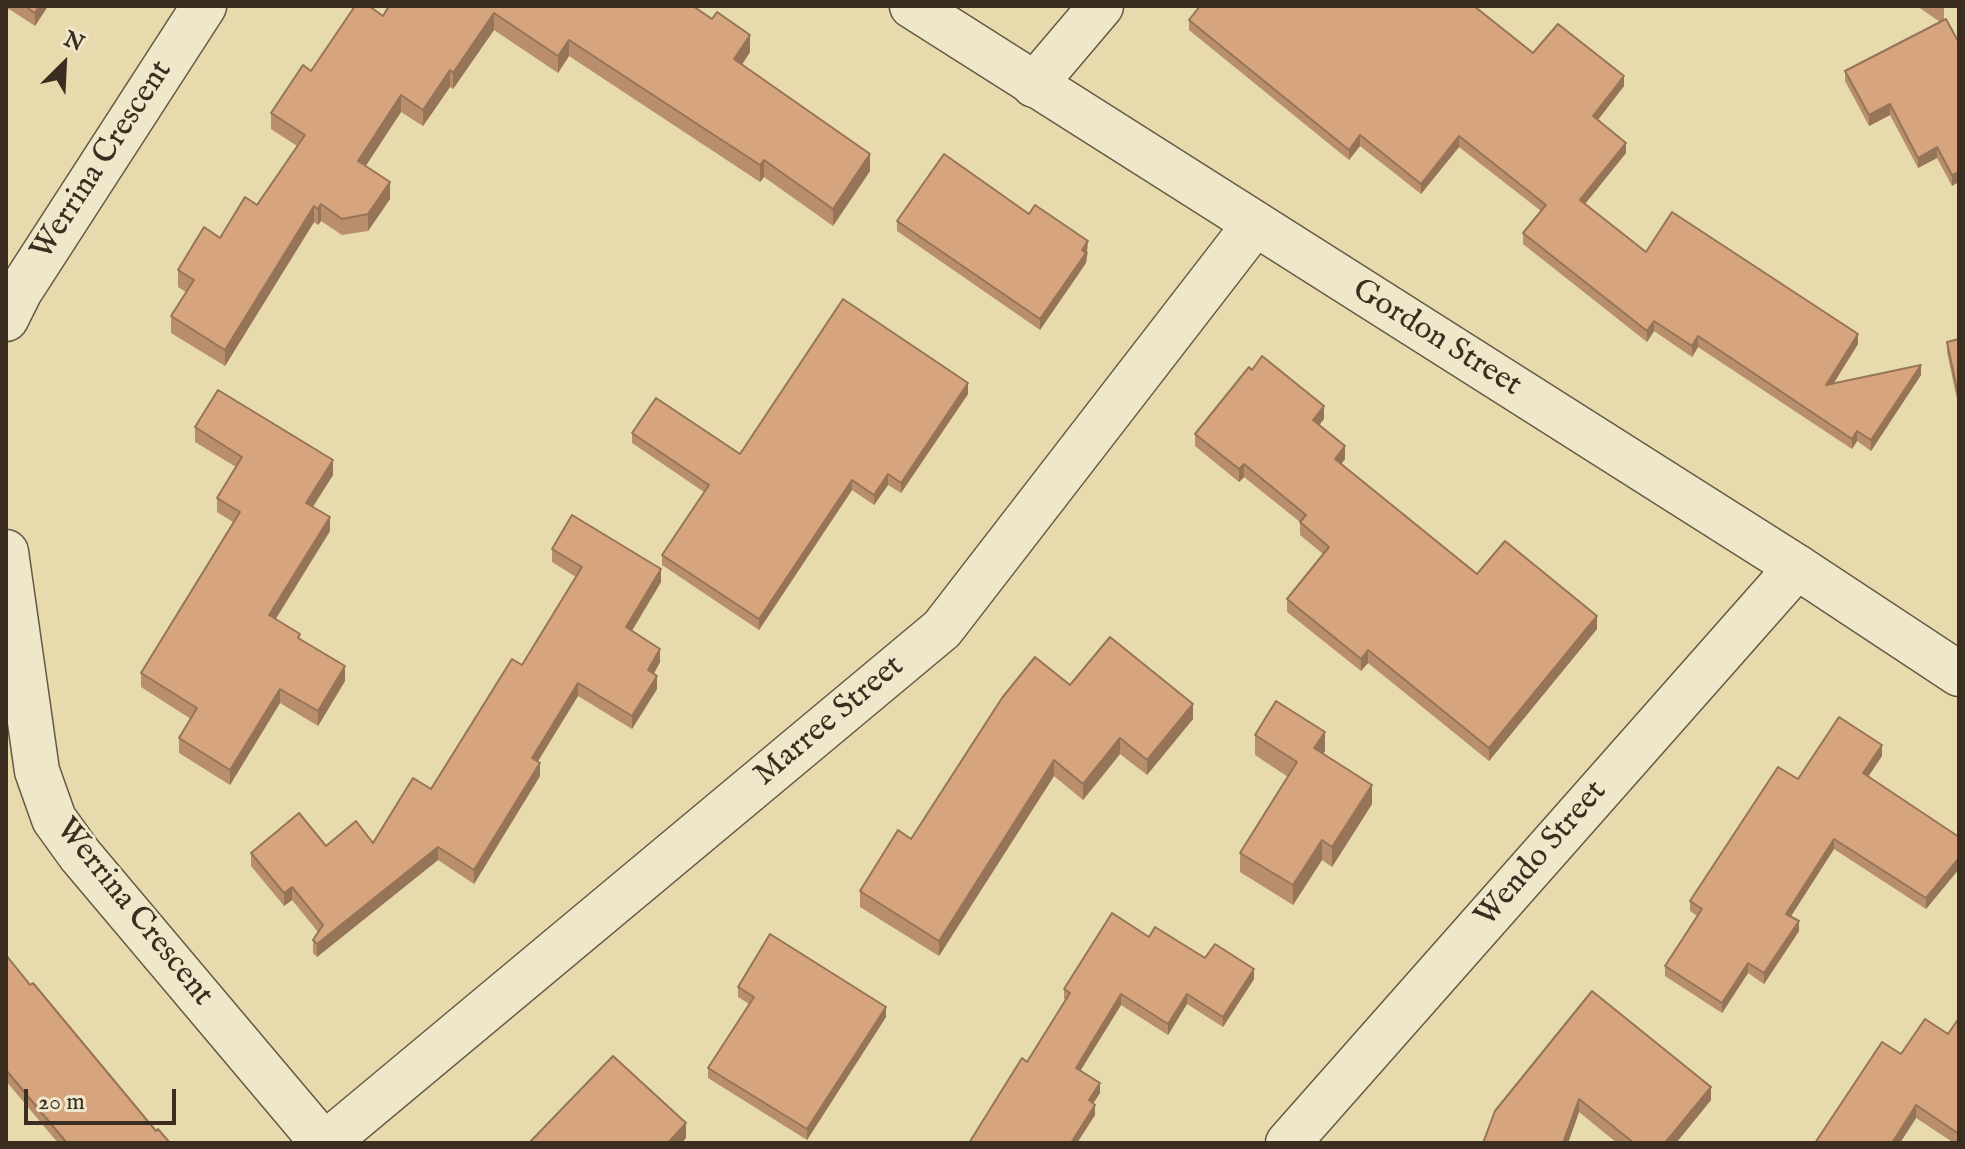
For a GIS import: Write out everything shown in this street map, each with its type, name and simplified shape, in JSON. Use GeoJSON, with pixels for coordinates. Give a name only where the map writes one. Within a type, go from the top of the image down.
{"type":"FeatureCollection","features":[{"type":"Feature","properties":{"kind":"street","name":"Werrina Crescent"},"geometry":{"type":"LineString","coordinates":[[6,319],[20,291],[204,6]]}},
{"type":"Feature","properties":{"kind":"street","name":"Gordon Street"},"geometry":{"type":"LineString","coordinates":[[912,6],[1797,567],[1959,674]]}},
{"type":"Feature","properties":{"kind":"street"},"geometry":{"type":"LineString","coordinates":[[1034,85],[1101,6]]}},
{"type":"Feature","properties":{"kind":"street","name":"Marree Street"},"geometry":{"type":"LineString","coordinates":[[324,1143],[942,629],[1255,224]]}},
{"type":"Feature","properties":{"kind":"street","name":"Werrina Crescent"},"geometry":{"type":"LineString","coordinates":[[6,552],[37,771],[54,819],[80,855],[324,1143]]}},
{"type":"Feature","properties":{"kind":"street","name":"Wendo Street"},"geometry":{"type":"LineString","coordinates":[[1288,1143],[1797,567]]}},
{"type":"Feature","properties":{"kind":"building"},"geometry":{"type":"Polygon","coordinates":[[[25,6],[39,6],[35,13],[25,6]]]}},
{"type":"Feature","properties":{"kind":"building"},"geometry":{"type":"Polygon","coordinates":[[[355,6],[369,6],[383,16],[389,6],[693,6],[712,19],[717,12],[750,35],[734,59],[870,154],[833,209],[764,160],[760,165],[569,40],[558,56],[494,13],[423,110],[401,95],[358,161],[390,182],[368,214],[342,219],[321,204],[318,209],[314,206],[225,350],[171,316],[194,280],[178,270],[204,227],[220,238],[245,197],[257,205],[305,135],[271,113],[303,65],[311,71],[355,6]]]}},
{"type":"Feature","properties":{"kind":"building"},"geometry":{"type":"Polygon","coordinates":[[[1200,6],[1474,6],[1533,53],[1558,24],[1624,76],[1593,116],[1626,143],[1580,200],[1646,252],[1672,212],[1858,334],[1826,385],[1921,365],[1871,440],[1857,431],[1852,439],[1698,336],[1692,346],[1654,321],[1647,331],[1523,233],[1546,205],[1459,136],[1421,184],[1360,135],[1349,150],[1189,20],[1200,6]]]}},
{"type":"Feature","properties":{"kind":"building"},"geometry":{"type":"Polygon","coordinates":[[[1946,19],[1959,43],[1959,172],[1952,175],[1937,147],[1918,158],[1890,104],[1869,115],[1845,71],[1946,19]]]}},
{"type":"Feature","properties":{"kind":"building"},"geometry":{"type":"Polygon","coordinates":[[[944,154],[1029,214],[1035,205],[1088,241],[1082,250],[1086,253],[1040,319],[897,221],[944,154]]]}},
{"type":"Feature","properties":{"kind":"building"},"geometry":{"type":"Polygon","coordinates":[[[843,299],[968,383],[901,483],[888,474],[874,495],[852,480],[759,619],[662,555],[709,485],[632,433],[656,398],[740,454],[843,299]]]}},
{"type":"Feature","properties":{"kind":"building"},"geometry":{"type":"Polygon","coordinates":[[[1959,339],[1959,399],[1947,342],[1959,339]]]}},
{"type":"Feature","properties":{"kind":"building"},"geometry":{"type":"Polygon","coordinates":[[[1262,356],[1324,406],[1313,420],[1345,446],[1335,459],[1477,574],[1505,541],[1597,616],[1489,748],[1368,650],[1361,659],[1287,599],[1329,547],[1300,522],[1306,515],[1244,464],[1239,469],[1195,434],[1249,367],[1252,370],[1262,356]]]}},
{"type":"Feature","properties":{"kind":"building"},"geometry":{"type":"Polygon","coordinates":[[[218,390],[333,460],[306,503],[330,517],[269,615],[300,634],[298,638],[345,666],[318,711],[280,689],[230,770],[179,738],[197,708],[141,673],[240,512],[217,498],[242,457],[195,427],[218,390]]]}},
{"type":"Feature","properties":{"kind":"building"},"geometry":{"type":"Polygon","coordinates":[[[572,515],[661,569],[626,627],[660,649],[648,670],[657,676],[632,716],[578,683],[532,758],[540,763],[474,870],[438,847],[317,944],[313,940],[323,925],[292,887],[284,893],[251,853],[299,813],[326,846],[356,821],[373,843],[413,778],[431,789],[512,659],[522,665],[582,567],[552,549],[572,515]]]}},
{"type":"Feature","properties":{"kind":"building"},"geometry":{"type":"Polygon","coordinates":[[[1110,637],[1193,704],[1147,760],[1120,738],[1083,784],[1054,760],[939,941],[860,891],[898,830],[911,839],[1002,698],[1035,657],[1070,685],[1110,637]]]}},
{"type":"Feature","properties":{"kind":"building"},"geometry":{"type":"Polygon","coordinates":[[[1276,701],[1325,732],[1314,748],[1372,785],[1332,847],[1322,840],[1293,885],[1240,853],[1297,762],[1255,735],[1276,701]]]}},
{"type":"Feature","properties":{"kind":"building"},"geometry":{"type":"Polygon","coordinates":[[[1839,717],[1882,745],[1863,773],[1959,837],[1959,858],[1926,898],[1834,839],[1786,914],[1799,921],[1764,973],[1748,963],[1722,1003],[1665,966],[1702,909],[1690,901],[1778,767],[1798,779],[1839,717]]]}},
{"type":"Feature","properties":{"kind":"building"},"geometry":{"type":"Polygon","coordinates":[[[1112,913],[1149,937],[1155,927],[1205,958],[1215,944],[1254,969],[1223,1017],[1187,994],[1168,1024],[1121,994],[1076,1068],[1100,1083],[1089,1100],[1095,1105],[1071,1143],[969,1143],[1022,1058],[1027,1062],[1070,993],[1064,989],[1112,913]]]}},
{"type":"Feature","properties":{"kind":"building"},"geometry":{"type":"Polygon","coordinates":[[[770,934],[886,1007],[807,1129],[708,1068],[754,997],[738,987],[770,934]]]}},
{"type":"Feature","properties":{"kind":"building"},"geometry":{"type":"Polygon","coordinates":[[[6,955],[156,1131],[158,1129],[170,1143],[67,1143],[6,1070],[6,955]]]}},
{"type":"Feature","properties":{"kind":"building"},"geometry":{"type":"Polygon","coordinates":[[[1592,991],[1711,1087],[1665,1143],[1634,1143],[1579,1099],[1563,1143],[1483,1143],[1495,1111],[1592,991]]]}},
{"type":"Feature","properties":{"kind":"building"},"geometry":{"type":"Polygon","coordinates":[[[1959,1018],[1959,1134],[1916,1105],[1892,1143],[1815,1143],[1882,1042],[1901,1054],[1925,1019],[1948,1034],[1959,1018]]]}},
{"type":"Feature","properties":{"kind":"building"},"geometry":{"type":"Polygon","coordinates":[[[613,1056],[686,1123],[668,1143],[529,1143],[613,1056]]]}}]}
